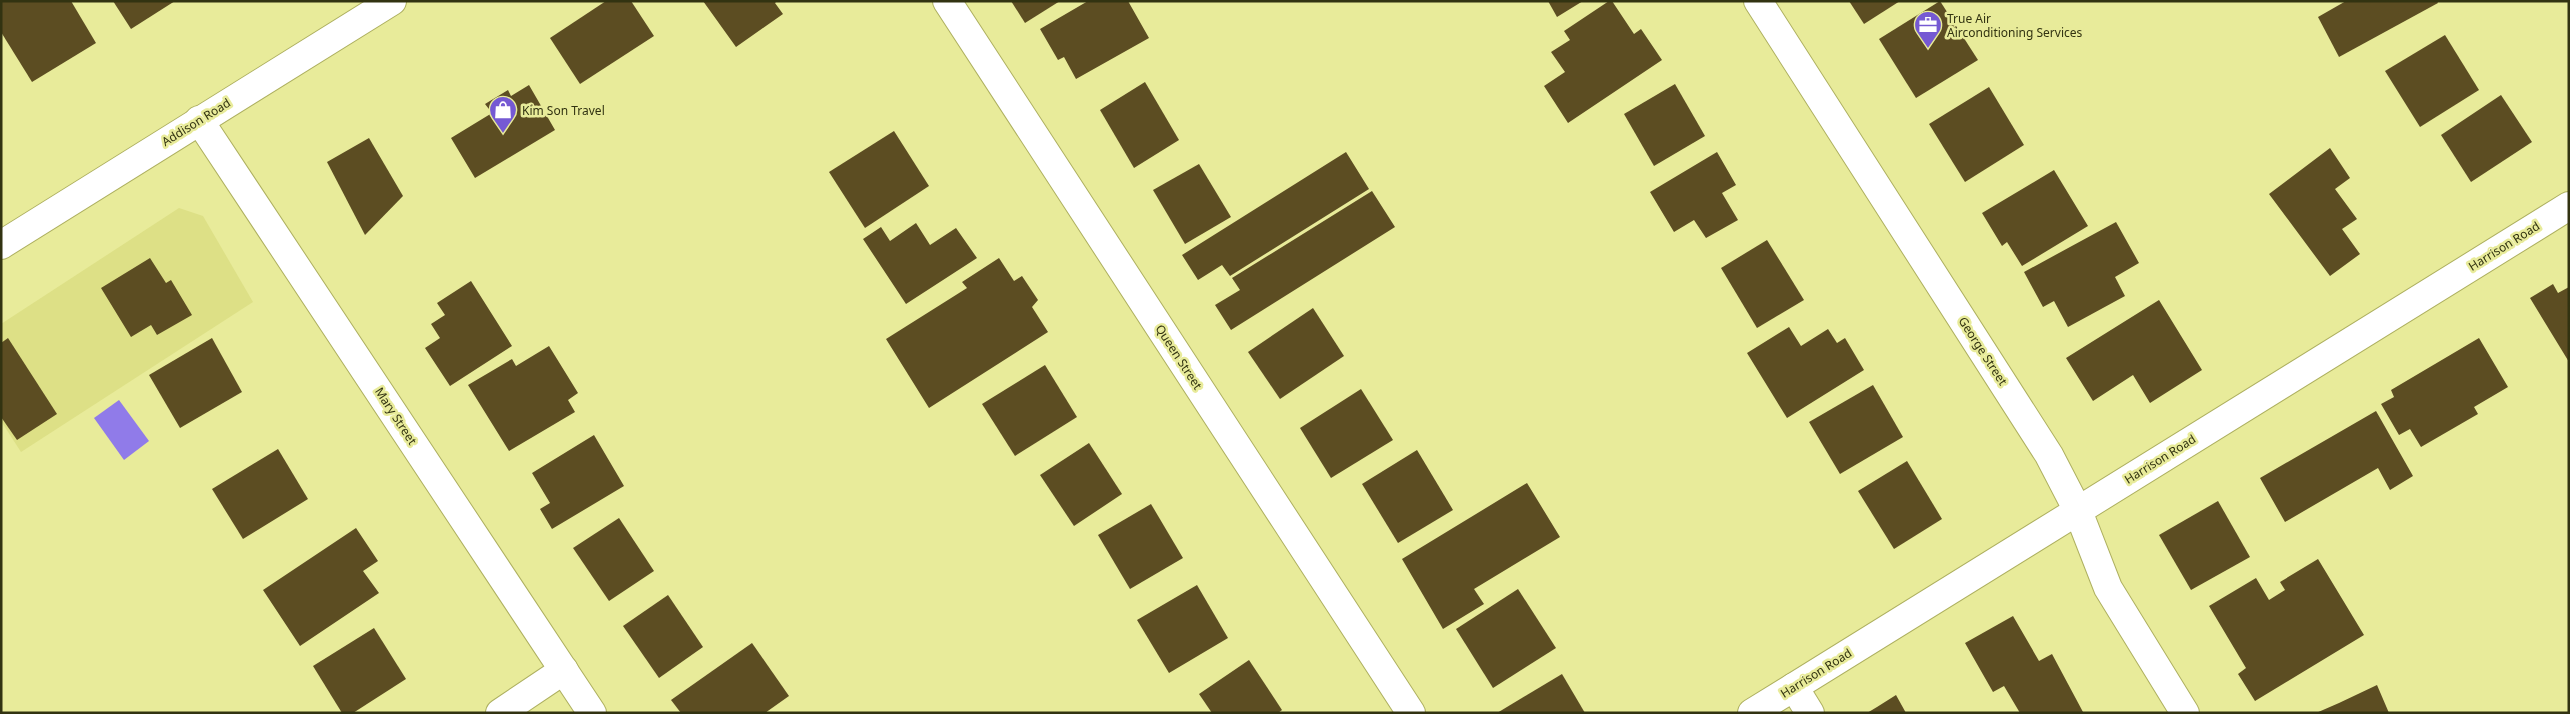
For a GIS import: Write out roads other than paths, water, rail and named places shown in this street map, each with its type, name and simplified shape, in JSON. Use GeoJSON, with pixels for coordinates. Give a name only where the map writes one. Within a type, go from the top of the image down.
{"type":"FeatureCollection","features":[{"type":"Feature","properties":{"kind":"street","name":"Addison Road"},"geometry":{"type":"LineString","coordinates":[[1,245],[392,1]]}},
{"type":"Feature","properties":{"kind":"street","name":"Queen Street"},"geometry":{"type":"LineString","coordinates":[[947,1],[1411,713]]}},
{"type":"Feature","properties":{"kind":"street","name":"George Street"},"geometry":{"type":"LineString","coordinates":[[1758,1],[2049,455],[2078,511],[2108,588],[2185,713]]}},
{"type":"Feature","properties":{"kind":"street","name":"Mary Street"},"geometry":{"type":"LineString","coordinates":[[200,120],[592,713]]}},
{"type":"Feature","properties":{"kind":"street","name":"Harrison Road"},"geometry":{"type":"LineString","coordinates":[[1752,713],[2569,206]]}},
{"type":"Feature","properties":{"kind":"street"},"geometry":{"type":"LineString","coordinates":[[500,713],[564,670]]}},
{"type":"Feature","properties":{"kind":"street"},"geometry":{"type":"LineString","coordinates":[[1794,687],[1810,713]]}},
{"type":"Feature","properties":{"kind":"place","name":"True Air Airconditioning Services"},"geometry":{"type":"Point","coordinates":[1928,49]}},
{"type":"Feature","properties":{"kind":"place","name":"Kim Son Travel"},"geometry":{"type":"Point","coordinates":[503,134]}}]}
